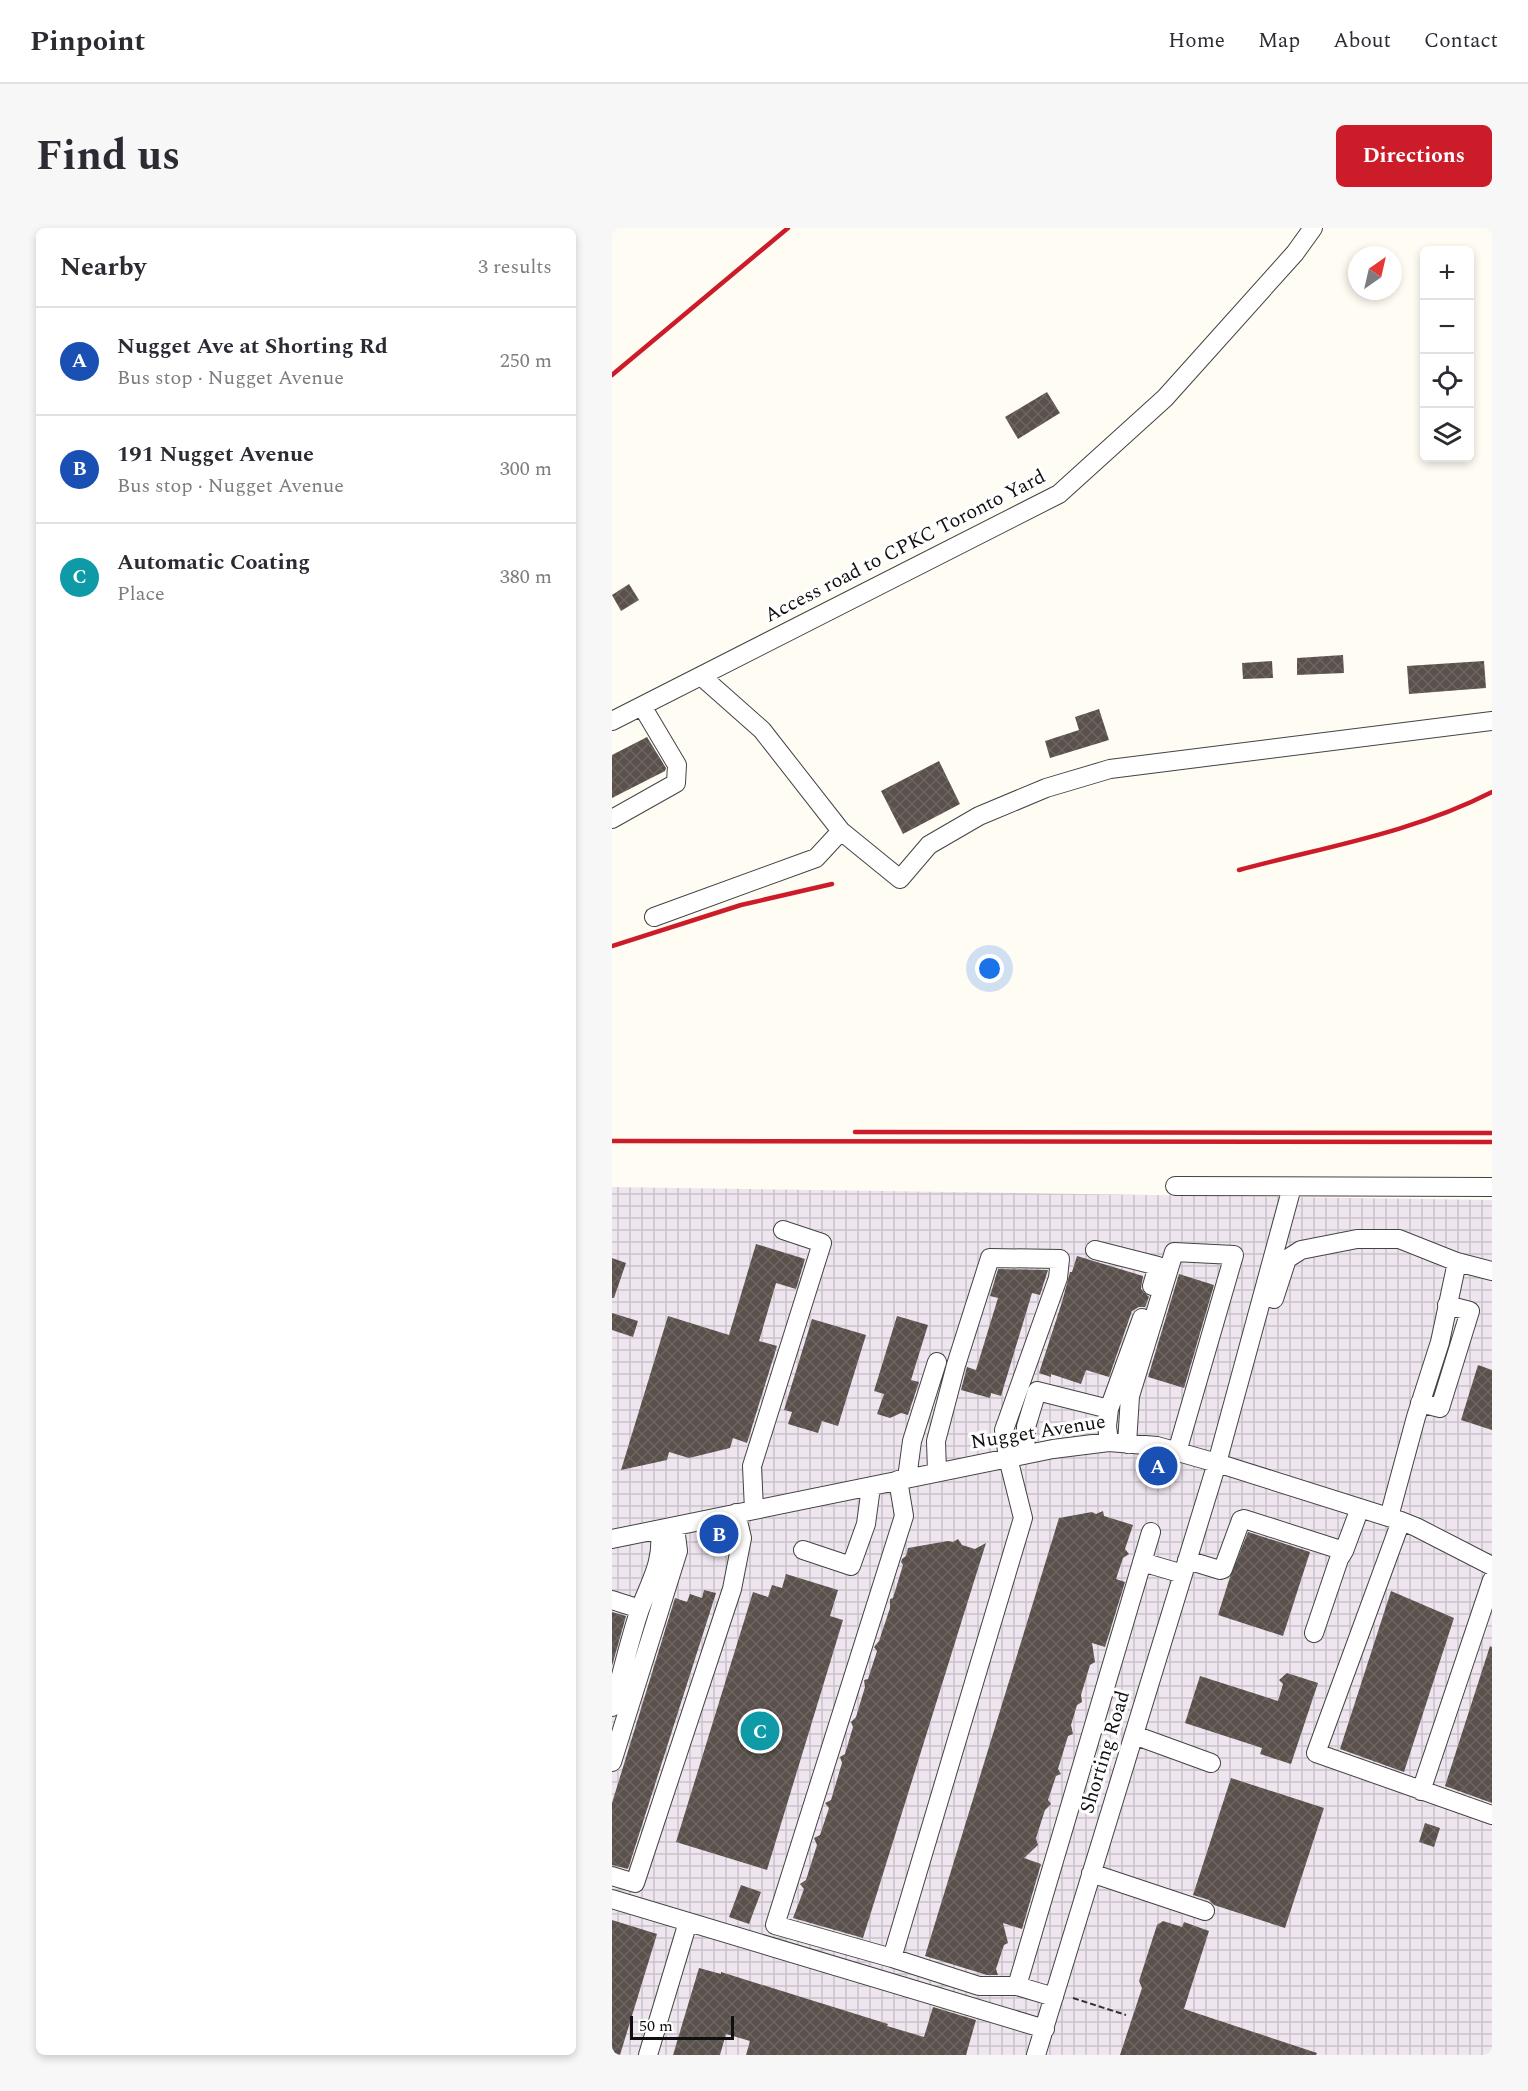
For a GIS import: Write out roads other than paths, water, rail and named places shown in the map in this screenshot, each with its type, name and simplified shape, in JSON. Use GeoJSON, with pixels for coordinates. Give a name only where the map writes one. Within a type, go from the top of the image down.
{"type":"FeatureCollection","features":[{"type":"Feature","properties":{"kind":"street","name":"Access road to CPKC Toronto Yard"},"geometry":{"type":"LineString","coordinates":[[612,721],[1059,494],[1165,398],[1296,253],[1313,228]]}},
{"type":"Feature","properties":{"kind":"street"},"geometry":{"type":"LineString","coordinates":[[701,676],[762,730],[841,831],[900,879],[929,845],[979,816],[1046,788],[1110,769],[1492,721]]}},
{"type":"Feature","properties":{"kind":"street"},"geometry":{"type":"LineString","coordinates":[[612,819],[676,783],[677,765],[642,706]]}},
{"type":"Feature","properties":{"kind":"street"},"geometry":{"type":"LineString","coordinates":[[654,917],[816,858],[841,831]]}},
{"type":"Feature","properties":{"kind":"street"},"geometry":{"type":"LineString","coordinates":[[1175,1186],[1492,1187]]}},
{"type":"Feature","properties":{"kind":"street","name":"Shorting Road"},"geometry":{"type":"LineString","coordinates":[[1036,2055],[1217,1463],[1293,1187]]}},
{"type":"Feature","properties":{"kind":"street"},"geometry":{"type":"LineString","coordinates":[[612,1876],[635,1882],[732,1589],[752,1466],[822,1243],[783,1230]]}},
{"type":"Feature","properties":{"kind":"street"},"geometry":{"type":"LineString","coordinates":[[1240,1381],[1250,1372],[1287,1260],[1302,1250],[1357,1239],[1399,1239],[1457,1262],[1492,1271]]}},
{"type":"Feature","properties":{"kind":"street"},"geometry":{"type":"LineString","coordinates":[[1095,1250],[1158,1266],[1109,1409],[1107,1426],[1118,1443]]}},
{"type":"Feature","properties":{"kind":"street"},"geometry":{"type":"LineString","coordinates":[[1118,1443],[1174,1252],[1234,1255],[1177,1452]]}},
{"type":"Feature","properties":{"kind":"street"},"geometry":{"type":"LineString","coordinates":[[892,1958],[1023,1518],[1017,1456],[1004,1430],[1058,1278],[1060,1259],[990,1258],[956,1365],[936,1441],[937,1472]]}},
{"type":"Feature","properties":{"kind":"street"},"geometry":{"type":"LineString","coordinates":[[1457,1262],[1440,1342],[1418,1410],[1395,1519],[1316,1753],[1492,1815]]}},
{"type":"Feature","properties":{"kind":"street"},"geometry":{"type":"LineString","coordinates":[[937,1362],[902,1479],[904,1516],[775,1925],[892,1958],[979,1986],[1017,1986],[1054,1997]]}},
{"type":"Feature","properties":{"kind":"street"},"geometry":{"type":"LineString","coordinates":[[1017,1456],[1037,1391],[1109,1409]]}},
{"type":"Feature","properties":{"kind":"street","name":"Nugget Avenue"},"geometry":{"type":"LineString","coordinates":[[612,1539],[1053,1449],[1118,1443],[1156,1446],[1395,1519],[1416,1527],[1492,1566]]}},
{"type":"Feature","properties":{"kind":"street"},"geometry":{"type":"LineString","coordinates":[[803,1550],[851,1566],[866,1524],[871,1487]]}},
{"type":"Feature","properties":{"kind":"street"},"geometry":{"type":"LineString","coordinates":[[1314,1633],[1339,1559],[1360,1508]]}},
{"type":"Feature","properties":{"kind":"street"},"geometry":{"type":"LineString","coordinates":[[1142,1562],[1224,1569],[1241,1520],[1244,1518],[1344,1551]]}},
{"type":"Feature","properties":{"kind":"street"},"geometry":{"type":"LineString","coordinates":[[612,1707],[640,1609],[654,1578],[667,1529]]}},
{"type":"Feature","properties":{"kind":"street"},"geometry":{"type":"LineString","coordinates":[[612,1762],[678,1551],[667,1529]]}},
{"type":"Feature","properties":{"kind":"street"},"geometry":{"type":"LineString","coordinates":[[1017,1986],[1151,1532]]}},
{"type":"Feature","properties":{"kind":"street"},"geometry":{"type":"LineString","coordinates":[[1421,1791],[1492,1580]]}},
{"type":"Feature","properties":{"kind":"street"},"geometry":{"type":"LineString","coordinates":[[612,1600],[640,1609]]}},
{"type":"Feature","properties":{"kind":"street"},"geometry":{"type":"LineString","coordinates":[[1134,1735],[1211,1763]]}},
{"type":"Feature","properties":{"kind":"street"},"geometry":{"type":"LineString","coordinates":[[1091,1873],[1205,1911]]}},
{"type":"Feature","properties":{"kind":"street"},"geometry":{"type":"LineString","coordinates":[[612,1899],[1045,2030]]}},
{"type":"Feature","properties":{"kind":"street"},"geometry":{"type":"LineString","coordinates":[[648,2055],[688,1922]]}},
{"type":"Feature","properties":{"kind":"railway"},"geometry":{"type":"LineString","coordinates":[[612,375],[788,228]]}},
{"type":"Feature","properties":{"kind":"railway"},"geometry":{"type":"LineString","coordinates":[[1239,870],[1399,829],[1462,806],[1492,792]]}},
{"type":"Feature","properties":{"kind":"railway"},"geometry":{"type":"LineString","coordinates":[[612,946],[741,905],[832,884]]}},
{"type":"Feature","properties":{"kind":"railway"},"geometry":{"type":"LineString","coordinates":[[855,1132],[1492,1133]]}},
{"type":"Feature","properties":{"kind":"railway"},"geometry":{"type":"LineString","coordinates":[[612,1141],[1492,1142]]}},
{"type":"Feature","properties":{"kind":"place","name":"Nugget Ave at Shorting Rd"},"geometry":{"type":"Point","coordinates":[1158,1466]}},
{"type":"Feature","properties":{"kind":"place","name":"191 Nugget Avenue"},"geometry":{"type":"Point","coordinates":[719,1534]}},
{"type":"Feature","properties":{"kind":"place","name":"Automatic Coating"},"geometry":{"type":"Point","coordinates":[760,1731]}}]}
